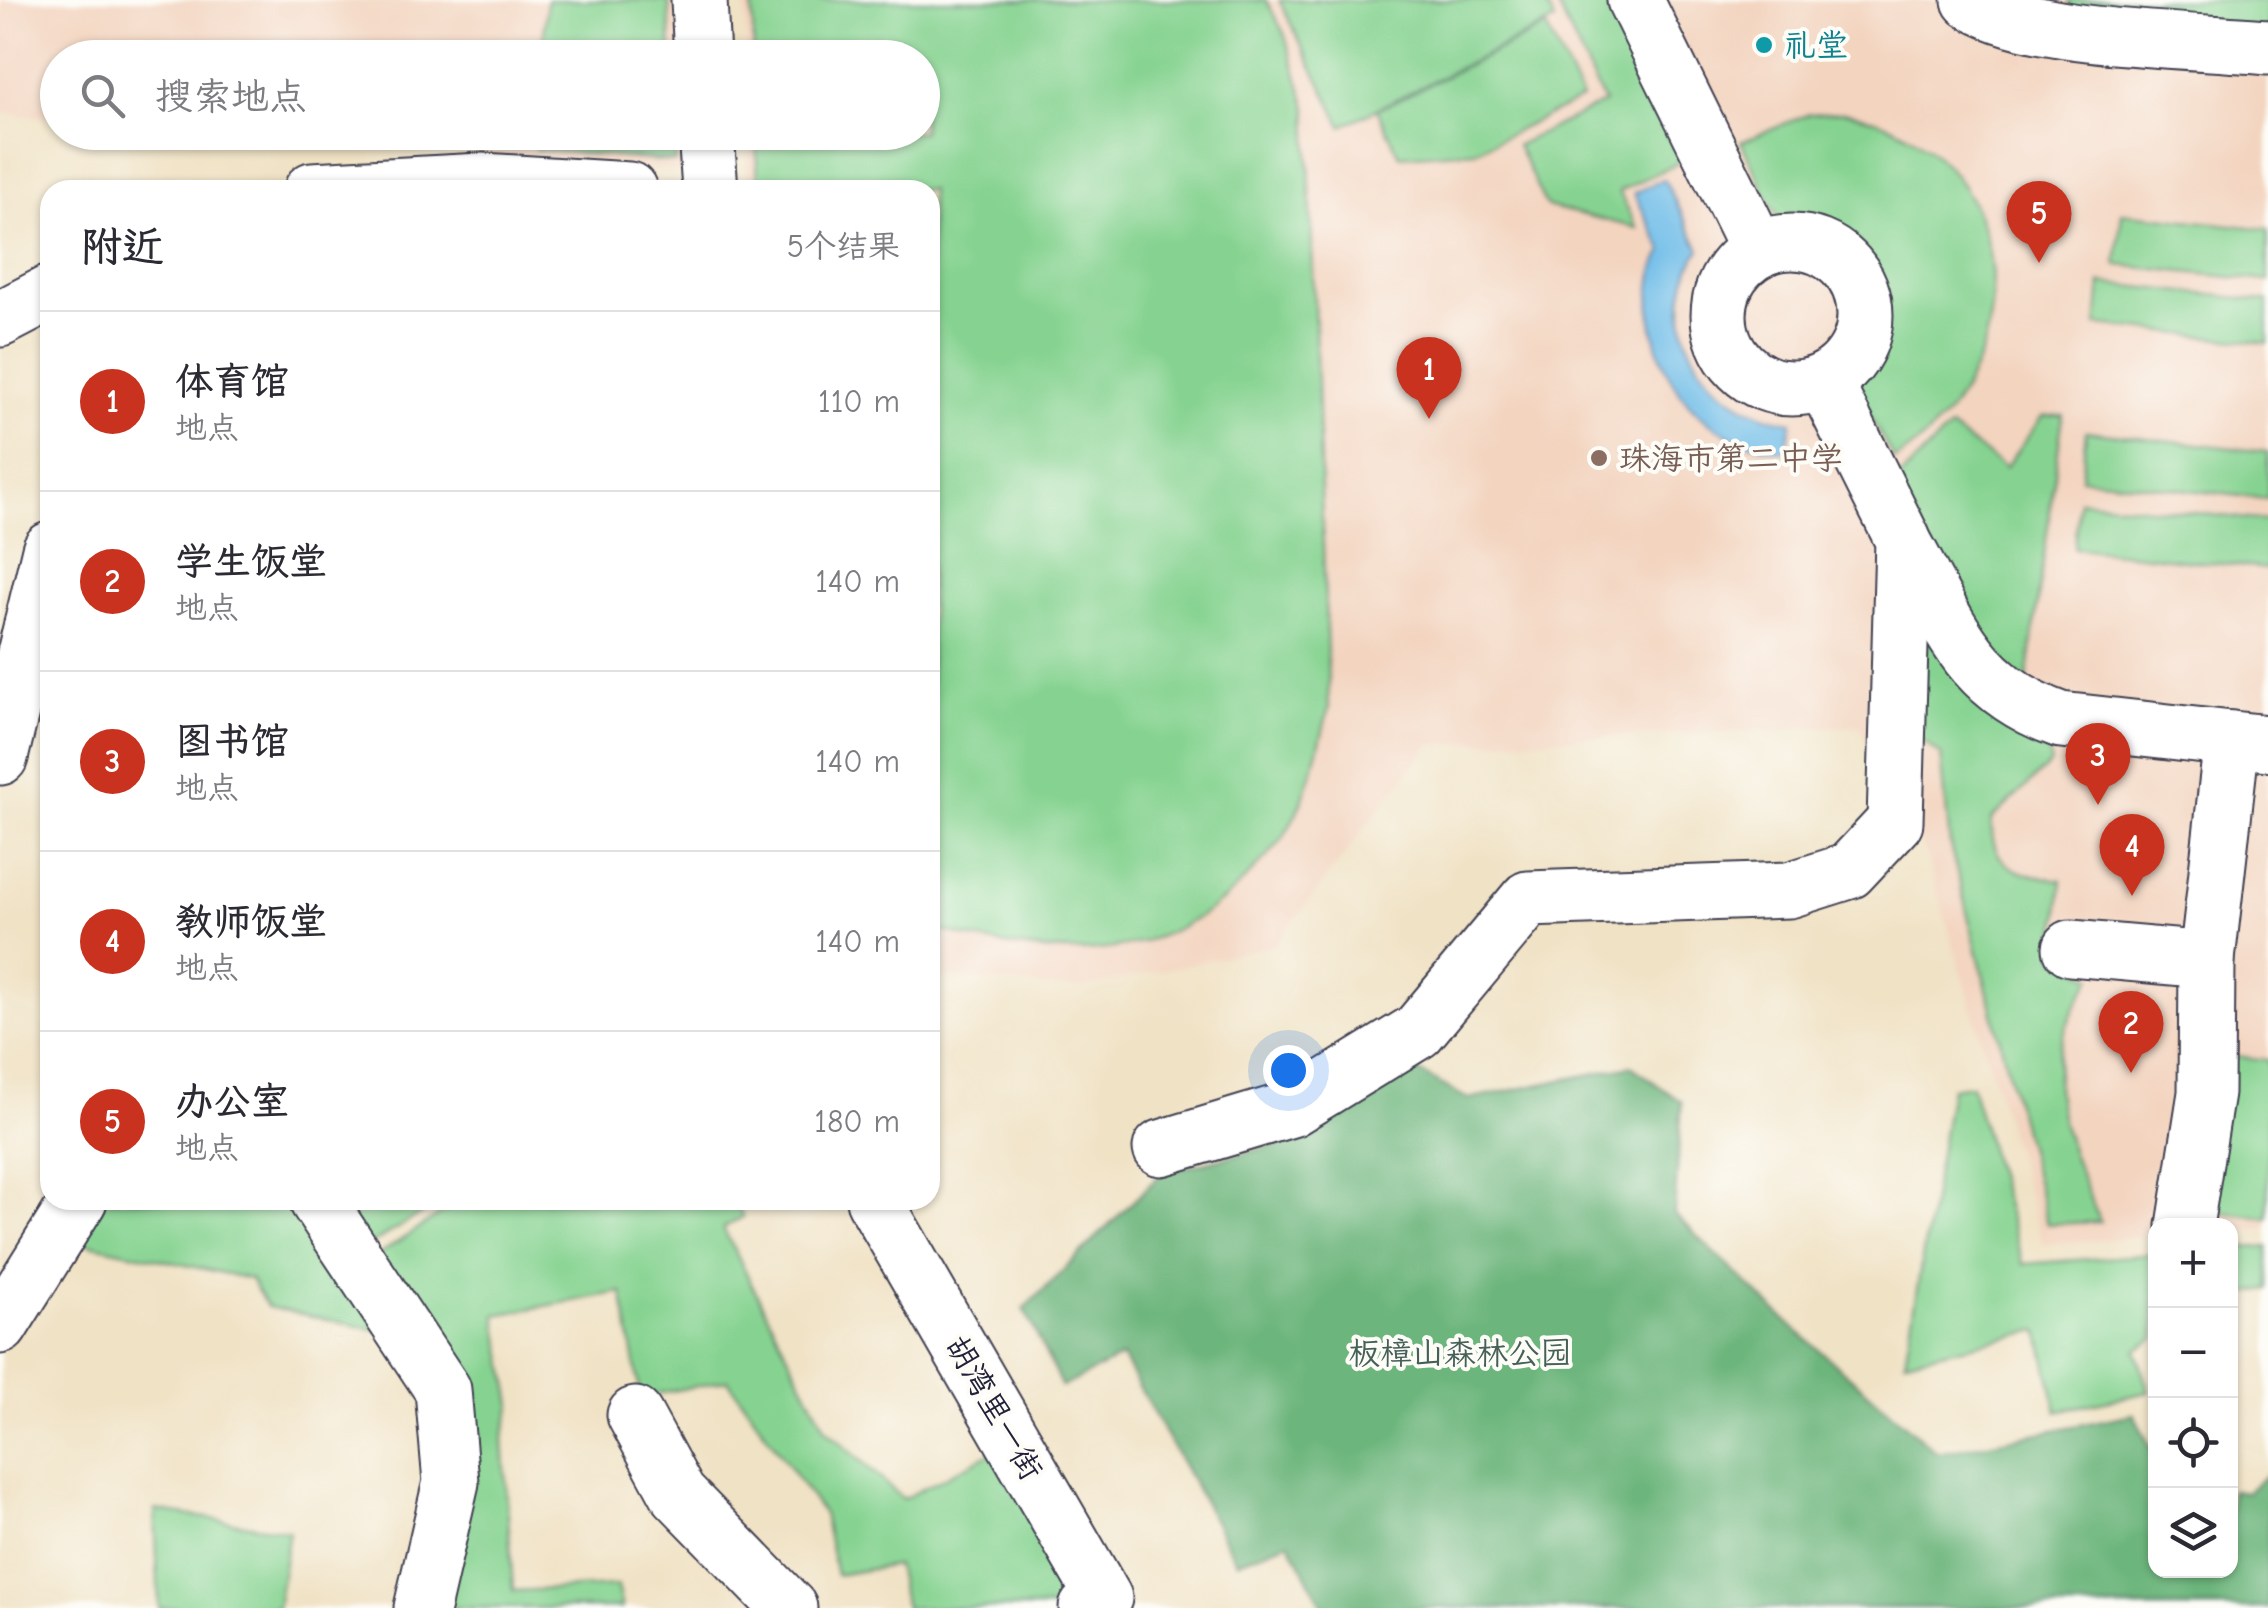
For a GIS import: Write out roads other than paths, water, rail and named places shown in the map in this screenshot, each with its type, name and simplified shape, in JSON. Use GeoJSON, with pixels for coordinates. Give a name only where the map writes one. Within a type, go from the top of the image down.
{"type":"FeatureCollection","features":[{"type":"Feature","properties":{"kind":"lane"},"geometry":{"type":"LineString","coordinates":[[700,0],[701,40]]}},
{"type":"Feature","properties":{"kind":"lane"},"geometry":{"type":"LineString","coordinates":[[1635,0],[1758,250]]}},
{"type":"Feature","properties":{"kind":"lane"},"geometry":{"type":"LineString","coordinates":[[1970,0],[1990,14],[2040,27],[2268,47]]}},
{"type":"Feature","properties":{"kind":"lane"},"geometry":{"type":"LineString","coordinates":[[707,150],[709,180]]}},
{"type":"Feature","properties":{"kind":"lane"},"geometry":{"type":"LineString","coordinates":[[1780,243],[1825,250],[1844,263],[1858,282],[1865,328],[1857,350],[1824,381],[1800,388],[1775,386],[1751,376],[1727,348],[1718,312],[1724,287],[1738,266],[1758,250],[1780,243]]}},
{"type":"Feature","properties":{"kind":"lane"},"geometry":{"type":"LineString","coordinates":[[0,319],[40,298]]}},
{"type":"Feature","properties":{"kind":"lane"},"geometry":{"type":"LineString","coordinates":[[1824,381],[1903,540],[1989,682],[2029,709],[2060,720],[2250,741],[2207,960],[2206,1093],[2187,1218]]}},
{"type":"Feature","properties":{"kind":"lane"},"geometry":{"type":"LineString","coordinates":[[1161,1148],[1291,1109],[1418,1031],[1528,899],[1789,890],[1849,872],[1894,822],[1903,540]]}},
{"type":"Feature","properties":{"kind":"lane"},"geometry":{"type":"LineString","coordinates":[[0,757],[40,591]]}},
{"type":"Feature","properties":{"kind":"lane"},"geometry":{"type":"LineString","coordinates":[[2071,948],[2207,960]]}},
{"type":"Feature","properties":{"kind":"lane"},"geometry":{"type":"LineString","coordinates":[[0,1326],[73,1210]]}},
{"type":"Feature","properties":{"kind":"lane"},"geometry":{"type":"LineString","coordinates":[[324,1210],[443,1390],[451,1482],[422,1608]]}},
{"type":"Feature","properties":{"kind":"lane","name":"胡湾里一街"},"geometry":{"type":"LineString","coordinates":[[880,1210],[1104,1598],[1087,1608]]}},
{"type":"Feature","properties":{"kind":"lane"},"geometry":{"type":"LineString","coordinates":[[635,1415],[678,1494],[789,1608]]}},
{"type":"Feature","properties":{"kind":"water"},"geometry":{"type":"Polygon","coordinates":[[[1664,179],[1700,249],[1686,278],[1682,307],[1686,335],[1696,361],[1713,383],[1736,401],[1762,415],[1792,422],[1786,451],[1738,439],[1699,414],[1684,398],[1661,356],[1650,300],[1654,270],[1663,250],[1634,193],[1664,179]]]}},
{"type":"Feature","properties":{"kind":"place","name":"礼堂"},"geometry":{"type":"Point","coordinates":[1764,45]}},
{"type":"Feature","properties":{"kind":"place","name":"办公室"},"geometry":{"type":"Point","coordinates":[2039,263]}},
{"type":"Feature","properties":{"kind":"place","name":"体育馆"},"geometry":{"type":"Point","coordinates":[1429,419]}},
{"type":"Feature","properties":{"kind":"place","name":"珠海市第二中学"},"geometry":{"type":"Point","coordinates":[1599,458]}},
{"type":"Feature","properties":{"kind":"place","name":"图书馆"},"geometry":{"type":"Point","coordinates":[2098,805]}},
{"type":"Feature","properties":{"kind":"place","name":"教师饭堂"},"geometry":{"type":"Point","coordinates":[2132,896]}},
{"type":"Feature","properties":{"kind":"place","name":"学生饭堂"},"geometry":{"type":"Point","coordinates":[2131,1073]}},
{"type":"Feature","properties":{"kind":"park label","name":"板樟山森林公园"},"geometry":{"type":"Point","coordinates":[1460,1353]}}]}
